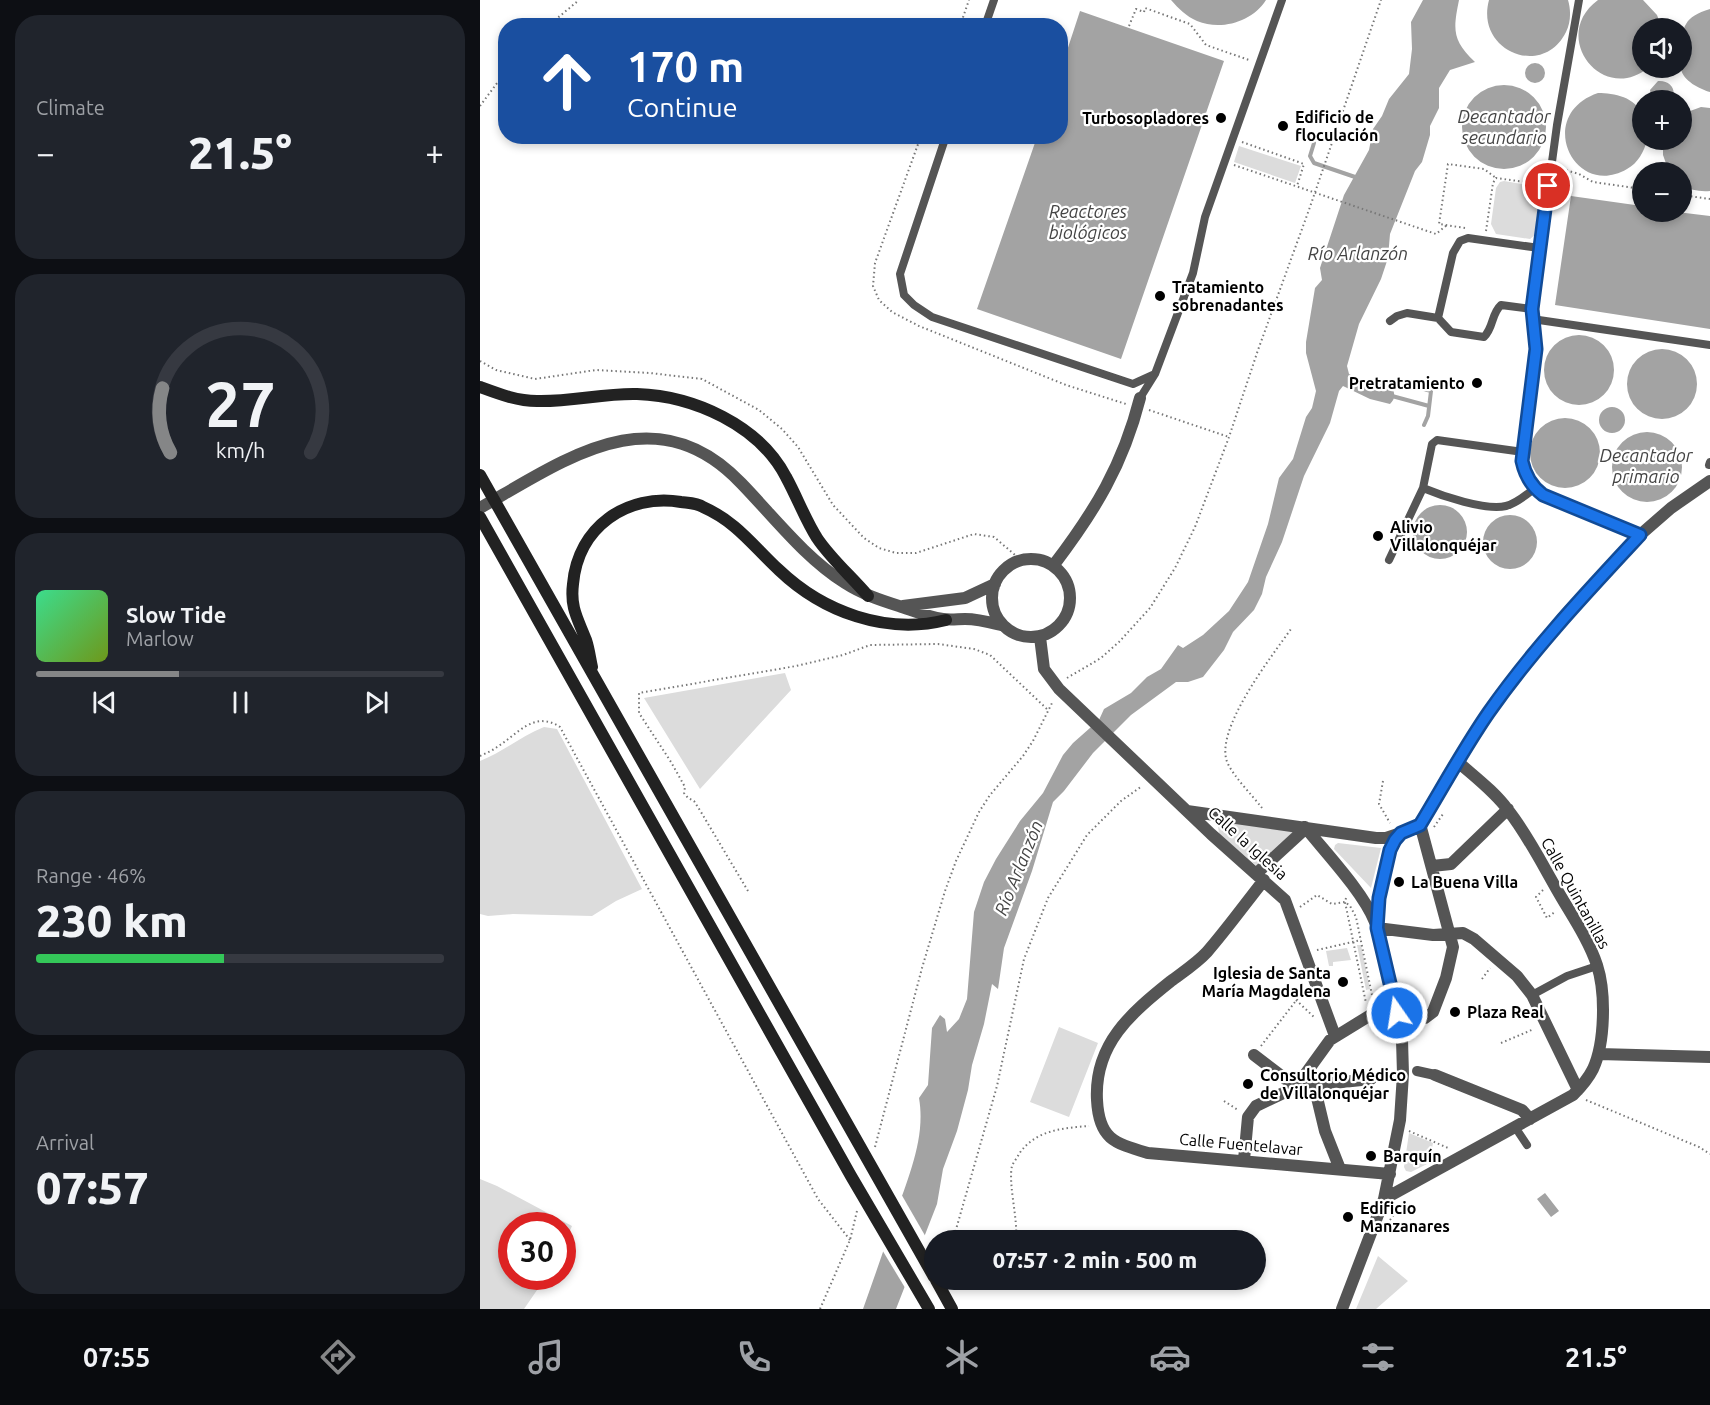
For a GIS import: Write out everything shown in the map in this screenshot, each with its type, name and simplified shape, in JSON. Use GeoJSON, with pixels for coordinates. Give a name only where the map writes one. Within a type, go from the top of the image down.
{"type":"FeatureCollection","features":[{"type":"Feature","properties":{"kind":"main road"},"geometry":{"type":"LineString","coordinates":[[480,387],[507,397],[537,401],[612,393],[644,394],[674,399],[723,417],[742,428],[770,452],[786,477],[794,497],[818,539],[868,596]]}},
{"type":"Feature","properties":{"kind":"main road"},"geometry":{"type":"LineString","coordinates":[[480,475],[924,1258]]}},
{"type":"Feature","properties":{"kind":"main road"},"geometry":{"type":"LineString","coordinates":[[594,679],[587,642],[573,611],[573,584],[578,561],[589,539],[602,524],[624,508],[646,501],[667,500],[700,505],[725,518],[796,585],[843,612],[894,624],[921,625],[946,620]]}},
{"type":"Feature","properties":{"kind":"main road"},"geometry":{"type":"LineString","coordinates":[[480,517],[851,1176],[930,1309]]}},
{"type":"Feature","properties":{"kind":"main road"},"geometry":{"type":"LineString","coordinates":[[942,1290],[952,1309]]}},
{"type":"Feature","properties":{"kind":"street"},"geometry":{"type":"LineString","coordinates":[[1053,566],[1105,490],[1125,449],[1139,403]]}},
{"type":"Feature","properties":{"kind":"street"},"geometry":{"type":"LineString","coordinates":[[480,507],[539,474],[597,446],[628,439],[657,438],[691,446],[717,461],[740,481],[773,518],[820,564],[846,584],[868,596],[929,616],[946,620],[975,620],[1001,625],[1016,635],[1028,638],[1040,637],[1052,633],[1068,614],[1071,602],[1070,589],[1065,577],[1046,561],[1021,560],[1007,567],[995,584],[992,595],[993,607],[1001,625]]}},
{"type":"Feature","properties":{"kind":"street"},"geometry":{"type":"LineString","coordinates":[[1398,1019],[1425,1018],[1433,1012],[1452,960],[1451,934],[1421,829],[1458,762],[1488,713],[1566,614],[1640,535],[1671,508],[1710,481]]}},
{"type":"Feature","properties":{"kind":"street"},"geometry":{"type":"LineString","coordinates":[[899,606],[965,598],[995,584]]}},
{"type":"Feature","properties":{"kind":"street","name":"Calle la Iglesia"},"geometry":{"type":"LineString","coordinates":[[1040,637],[1044,669],[1059,689],[1211,834],[1285,900],[1291,911],[1309,970],[1335,1036]]}},
{"type":"Feature","properties":{"kind":"street","name":"Calle Quintanillas"},"geometry":{"type":"LineString","coordinates":[[1384,1199],[1576,1092],[1593,1070],[1599,1054],[1601,987],[1597,966],[1582,934],[1508,809],[1458,762]]}},
{"type":"Feature","properties":{"kind":"street"},"geometry":{"type":"LineString","coordinates":[[1432,866],[1451,864],[1508,809]]}},
{"type":"Feature","properties":{"kind":"street"},"geometry":{"type":"LineString","coordinates":[[1187,811],[1335,832],[1393,836],[1421,829]]}},
{"type":"Feature","properties":{"kind":"street"},"geometry":{"type":"LineString","coordinates":[[1211,834],[1211,823],[1214,818],[1220,816]]}},
{"type":"Feature","properties":{"kind":"street"},"geometry":{"type":"LineString","coordinates":[[1305,828],[1370,910],[1377,928],[1404,1051],[1400,1120],[1384,1199],[1342,1309]]}},
{"type":"Feature","properties":{"kind":"street"},"geometry":{"type":"LineString","coordinates":[[1101,1124],[1096,1084],[1099,1066],[1114,1035],[1145,1002],[1207,952],[1261,877],[1305,828]]}},
{"type":"Feature","properties":{"kind":"street"},"geometry":{"type":"LineString","coordinates":[[1324,852],[1328,836],[1335,832]]}},
{"type":"Feature","properties":{"kind":"street"},"geometry":{"type":"LineString","coordinates":[[1377,928],[1379,894],[1393,836]]}},
{"type":"Feature","properties":{"kind":"street"},"geometry":{"type":"LineString","coordinates":[[1360,896],[1373,898],[1379,894]]}},
{"type":"Feature","properties":{"kind":"street"},"geometry":{"type":"LineString","coordinates":[[1377,928],[1433,935],[1468,935],[1517,976],[1532,995],[1576,1092]]}},
{"type":"Feature","properties":{"kind":"street"},"geometry":{"type":"LineString","coordinates":[[1382,1008],[1390,983]]}},
{"type":"Feature","properties":{"kind":"street"},"geometry":{"type":"LineString","coordinates":[[1244,1160],[1248,1117],[1256,1106],[1299,1083],[1335,1036],[1382,1008],[1392,1009],[1398,1019]]}},
{"type":"Feature","properties":{"kind":"street"},"geometry":{"type":"LineString","coordinates":[[1599,1054],[1710,1057]]}},
{"type":"Feature","properties":{"kind":"street"},"geometry":{"type":"LineString","coordinates":[[1254,1055],[1299,1083],[1314,1085],[1371,1079]]}},
{"type":"Feature","properties":{"kind":"street"},"geometry":{"type":"LineString","coordinates":[[1417,1071],[1435,1075],[1522,1110],[1530,1119]]}},
{"type":"Feature","properties":{"kind":"street"},"geometry":{"type":"LineString","coordinates":[[1314,1085],[1325,1131],[1340,1168]]}},
{"type":"Feature","properties":{"kind":"street","name":"Calle Fuentelavar"},"geometry":{"type":"LineString","coordinates":[[1101,1124],[1105,1134],[1112,1140],[1148,1153],[1390,1174]]}},
{"type":"Feature","properties":{"kind":"lane"},"geometry":{"type":"LineString","coordinates":[[988,18],[994,0]]}},
{"type":"Feature","properties":{"kind":"lane"},"geometry":{"type":"LineString","coordinates":[[1139,403],[1155,374],[1193,273],[1205,217],[1282,0]]}},
{"type":"Feature","properties":{"kind":"lane"},"geometry":{"type":"LineString","coordinates":[[1579,0],[1539,248],[1532,309],[1536,349],[1523,452],[1524,471],[1535,488],[1543,495],[1640,535]]}},
{"type":"Feature","properties":{"kind":"lane"},"geometry":{"type":"LineString","coordinates":[[943,144],[900,274],[904,294],[914,305],[932,316],[1115,379],[1133,384],[1155,374]]}},
{"type":"Feature","properties":{"kind":"lane"},"geometry":{"type":"LineString","coordinates":[[1438,318],[1454,253],[1460,241],[1468,238],[1539,248]]}},
{"type":"Feature","properties":{"kind":"lane"},"geometry":{"type":"LineString","coordinates":[[1390,321],[1407,313],[1438,318],[1450,332],[1484,337],[1492,328],[1494,315],[1502,305],[1532,309]]}},
{"type":"Feature","properties":{"kind":"lane"},"geometry":{"type":"LineString","coordinates":[[1532,319],[1710,345]]}},
{"type":"Feature","properties":{"kind":"lane"},"geometry":{"type":"LineString","coordinates":[[1389,560],[1423,488],[1432,444],[1437,440],[1523,452]]}},
{"type":"Feature","properties":{"kind":"lane"},"geometry":{"type":"LineString","coordinates":[[1423,488],[1444,497],[1504,507],[1516,502],[1535,488]]}},
{"type":"Feature","properties":{"kind":"lane"},"geometry":{"type":"LineString","coordinates":[[1532,995],[1567,976],[1597,966]]}},
{"type":"Feature","properties":{"kind":"lane"},"geometry":{"type":"LineString","coordinates":[[1520,1133],[1527,1145]]}},
{"type":"Feature","properties":{"kind":"path"},"geometry":{"type":"LineString","coordinates":[[558,18],[579,0]]}},
{"type":"Feature","properties":{"kind":"path"},"geometry":{"type":"LineString","coordinates":[[963,18],[969,0]]}},
{"type":"Feature","properties":{"kind":"path"},"geometry":{"type":"LineString","coordinates":[[1078,670],[1101,657],[1119,642],[1150,608],[1175,567],[1195,527],[1326,163],[1381,0]]}},
{"type":"Feature","properties":{"kind":"path"},"geometry":{"type":"LineString","coordinates":[[1129,26],[1136,9],[1144,12],[1145,8],[1190,24],[1206,45],[1260,63]]}},
{"type":"Feature","properties":{"kind":"path"},"geometry":{"type":"LineString","coordinates":[[480,106],[498,82]]}},
{"type":"Feature","properties":{"kind":"path"},"geometry":{"type":"LineString","coordinates":[[1234,139],[1305,164],[1297,186]]}},
{"type":"Feature","properties":{"kind":"path"},"geometry":{"type":"LineString","coordinates":[[918,144],[875,263],[873,286],[879,300],[892,312],[919,326],[1066,385],[1139,403],[1153,411],[1229,437]]}},
{"type":"Feature","properties":{"kind":"path"},"geometry":{"type":"LineString","coordinates":[[1225,162],[1437,234],[1447,225]]}},
{"type":"Feature","properties":{"kind":"path"},"geometry":{"type":"LineString","coordinates":[[1467,228],[1439,224],[1448,164],[1484,169],[1496,178],[1548,186]]}},
{"type":"Feature","properties":{"kind":"path"},"geometry":{"type":"LineString","coordinates":[[1551,165],[1579,174],[1593,182],[1632,188]]}},
{"type":"Feature","properties":{"kind":"path"},"geometry":{"type":"LineString","coordinates":[[1485,240],[1492,183],[1496,178]]}},
{"type":"Feature","properties":{"kind":"path"},"geometry":{"type":"LineString","coordinates":[[1692,196],[1710,199]]}},
{"type":"Feature","properties":{"kind":"path"},"geometry":{"type":"LineString","coordinates":[[1272,822],[1228,764],[1226,747],[1239,706],[1291,629]]}},
{"type":"Feature","properties":{"kind":"path"},"geometry":{"type":"LineString","coordinates":[[748,891],[698,806],[684,793],[685,787],[639,713],[639,693],[663,687],[796,666],[843,655],[870,645],[938,644],[974,649],[990,655],[1048,710]]}},
{"type":"Feature","properties":{"kind":"path"},"geometry":{"type":"LineString","coordinates":[[873,1152],[922,968],[956,861],[979,812],[990,795],[1023,756],[1059,689]]}},
{"type":"Feature","properties":{"kind":"path"},"geometry":{"type":"LineString","coordinates":[[480,756],[498,747],[524,727],[535,722],[544,720],[560,727],[818,1199],[850,1240]]}},
{"type":"Feature","properties":{"kind":"path"},"geometry":{"type":"LineString","coordinates":[[955,1230],[997,1086],[1024,959],[1048,898],[1087,835],[1121,801],[1151,777]]}},
{"type":"Feature","properties":{"kind":"path"},"geometry":{"type":"LineString","coordinates":[[1383,781],[1379,804],[1393,836]]}},
{"type":"Feature","properties":{"kind":"path"},"geometry":{"type":"LineString","coordinates":[[1421,829],[1435,826],[1445,809]]}},
{"type":"Feature","properties":{"kind":"path"},"geometry":{"type":"LineString","coordinates":[[1298,909],[1317,895],[1332,904],[1345,902],[1354,912],[1372,994],[1372,997],[1359,1007]]}},
{"type":"Feature","properties":{"kind":"path"},"geometry":{"type":"LineString","coordinates":[[1311,951],[1361,940]]}},
{"type":"Feature","properties":{"kind":"path"},"geometry":{"type":"LineString","coordinates":[[1354,942],[1367,1002]]}},
{"type":"Feature","properties":{"kind":"path"},"geometry":{"type":"LineString","coordinates":[[1254,1055],[1307,986]]}},
{"type":"Feature","properties":{"kind":"path"},"geometry":{"type":"LineString","coordinates":[[1501,1043],[1546,1024]]}},
{"type":"Feature","properties":{"kind":"path"},"geometry":{"type":"LineString","coordinates":[[1576,1092],[1710,1154]]}},
{"type":"Feature","properties":{"kind":"path"},"geometry":{"type":"LineString","coordinates":[[1224,1101],[1243,1113]]}},
{"type":"Feature","properties":{"kind":"path"},"geometry":{"type":"LineString","coordinates":[[1017,1230],[1012,1166],[1028,1142],[1046,1132],[1101,1124]]}},
{"type":"Feature","properties":{"kind":"path"},"geometry":{"type":"LineString","coordinates":[[1406,1130],[1447,1148]]}},
{"type":"Feature","properties":{"kind":"path"},"geometry":{"type":"LineString","coordinates":[[820,1309],[850,1240],[858,1207]]}},
{"type":"Feature","properties":{"kind":"shaded area"},"geometry":{"type":"Polygon","coordinates":[[[1239,146],[1301,166],[1295,183],[1234,162],[1239,146]]]}},
{"type":"Feature","properties":{"kind":"shaded area"},"geometry":{"type":"Polygon","coordinates":[[[1500,182],[1534,186],[1542,190],[1536,234],[1530,239],[1496,234],[1491,224],[1496,188],[1500,182]]]}},
{"type":"Feature","properties":{"kind":"shaded area"},"geometry":{"type":"Polygon","coordinates":[[[785,673],[791,690],[700,789],[644,698],[785,673]]]}},
{"type":"Feature","properties":{"kind":"shaded area"},"geometry":{"type":"Polygon","coordinates":[[[544,727],[557,729],[642,889],[592,916],[513,914],[488,916],[480,914],[480,761],[544,727]]]}},
{"type":"Feature","properties":{"kind":"shaded area"},"geometry":{"type":"Polygon","coordinates":[[[1227,822],[1294,831],[1258,867],[1219,834],[1218,826],[1227,822]]]}},
{"type":"Feature","properties":{"kind":"shaded area"},"geometry":{"type":"Polygon","coordinates":[[[1338,843],[1381,848],[1371,888],[1334,849],[1338,843]]]}},
{"type":"Feature","properties":{"kind":"shaded area"},"geometry":{"type":"Polygon","coordinates":[[[1357,945],[1361,945],[1370,989],[1366,990],[1357,945]]]}},
{"type":"Feature","properties":{"kind":"shaded area"},"geometry":{"type":"Polygon","coordinates":[[[1347,948],[1351,960],[1333,962],[1333,966],[1329,966],[1326,951],[1347,948]]]}},
{"type":"Feature","properties":{"kind":"shaded area"},"geometry":{"type":"Polygon","coordinates":[[[1059,1027],[1098,1043],[1069,1117],[1030,1102],[1059,1027]]]}},
{"type":"Feature","properties":{"kind":"shaded area"},"geometry":{"type":"Polygon","coordinates":[[[1409,1133],[1433,1143],[1429,1163],[1411,1172],[1406,1171],[1404,1167],[1409,1133]]]}},
{"type":"Feature","properties":{"kind":"shaded area"},"geometry":{"type":"Polygon","coordinates":[[[480,1179],[546,1212],[498,1212],[498,1290],[537,1290],[524,1309],[480,1309],[480,1179]]]}},
{"type":"Feature","properties":{"kind":"shaded area"},"geometry":{"type":"Polygon","coordinates":[[[1378,1256],[1408,1281],[1376,1309],[1356,1309],[1378,1256]]]}},
{"type":"Feature","properties":{"kind":"water"},"geometry":{"type":"Polygon","coordinates":[[[1171,0],[1266,0],[1260,8],[1244,19],[1226,25],[1216,25],[1193,19],[1171,0]]]}},
{"type":"Feature","properties":{"kind":"water","name":"Río Arlanzón"},"geometry":{"type":"Polygon","coordinates":[[[1423,0],[1459,0],[1456,34],[1462,47],[1475,62],[1450,70],[1439,88],[1439,108],[1430,126],[1430,135],[1422,162],[1415,171],[1390,234],[1388,258],[1381,279],[1359,324],[1347,366],[1349,374],[1356,378],[1391,385],[1394,393],[1393,400],[1390,404],[1370,399],[1343,386],[1339,391],[1330,423],[1304,476],[1282,542],[1254,610],[1233,632],[1224,650],[1203,677],[1188,682],[1176,682],[1131,715],[1093,753],[1053,802],[1032,871],[1004,948],[998,989],[992,984],[968,1090],[957,1131],[943,1169],[937,1204],[927,1230],[924,1230],[924,1237],[896,1309],[863,1309],[918,1143],[921,1113],[919,1098],[928,1085],[932,1028],[940,1015],[945,1019],[947,1032],[959,1019],[967,999],[974,912],[984,882],[996,859],[1020,821],[1043,793],[1063,755],[1073,743],[1099,720],[1104,709],[1131,693],[1147,677],[1161,669],[1178,645],[1183,648],[1203,635],[1229,611],[1248,582],[1268,524],[1279,478],[1293,459],[1316,391],[1306,353],[1306,342],[1315,288],[1322,280],[1320,268],[1344,195],[1369,150],[1373,129],[1382,116],[1389,99],[1409,74],[1412,49],[1411,22],[1423,0]]]}},
{"type":"Feature","properties":{"kind":"water"},"geometry":{"type":"Polygon","coordinates":[[[1489,0],[1568,0],[1570,16],[1568,28],[1556,46],[1542,54],[1528,56],[1514,53],[1501,45],[1492,33],[1487,18],[1489,0]]]}},
{"type":"Feature","properties":{"kind":"water"},"geometry":{"type":"Polygon","coordinates":[[[1598,0],[1643,0],[1657,15],[1658,18],[1632,18],[1632,76],[1614,78],[1599,72],[1587,61],[1580,47],[1579,31],[1584,15],[1598,0]]]}},
{"type":"Feature","properties":{"kind":"water"},"geometry":{"type":"Polygon","coordinates":[[[1710,9],[1710,92],[1697,87],[1686,78],[1692,78],[1691,18],[1710,9]]]}},
{"type":"Feature","properties":{"kind":"water","name":"Reactores biológicos"},"geometry":{"type":"Polygon","coordinates":[[[1080,11],[1224,61],[1121,359],[977,309],[1035,144],[1068,144],[1068,48],[1080,11]]]}},
{"type":"Feature","properties":{"kind":"water"},"geometry":{"type":"Polygon","coordinates":[[[1531,63],[1539,63],[1545,69],[1545,77],[1539,83],[1531,83],[1525,77],[1525,69],[1531,63]]]}},
{"type":"Feature","properties":{"kind":"water"},"geometry":{"type":"Polygon","coordinates":[[[1658,81],[1662,81],[1669,84],[1673,90],[1650,90],[1658,81]]]}},
{"type":"Feature","properties":{"kind":"water","name":"Decantador secundario"},"geometry":{"type":"Polygon","coordinates":[[[1504,85],[1527,92],[1539,104],[1546,127],[1539,150],[1527,162],[1504,169],[1481,162],[1469,150],[1462,127],[1469,104],[1481,92],[1504,85]]]}},
{"type":"Feature","properties":{"kind":"water"},"geometry":{"type":"Polygon","coordinates":[[[1598,93],[1617,95],[1632,102],[1632,150],[1643,150],[1636,162],[1632,162],[1632,165],[1608,176],[1591,173],[1578,164],[1569,151],[1565,135],[1568,119],[1579,104],[1598,93]]]}},
{"type":"Feature","properties":{"kind":"water"},"geometry":{"type":"Polygon","coordinates":[[[1701,107],[1710,108],[1710,191],[1692,189],[1692,162],[1665,162],[1663,155],[1663,150],[1692,150],[1692,110],[1701,107]]]}},
{"type":"Feature","properties":{"kind":"water"},"geometry":{"type":"Polygon","coordinates":[[[1571,196],[1632,205],[1632,222],[1692,222],[1692,214],[1710,216],[1710,329],[1555,305],[1571,196]]]}},
{"type":"Feature","properties":{"kind":"water","name":"Decantador primario"},"geometry":{"type":"Polygon","coordinates":[[[1572,335],[1586,335],[1599,341],[1608,350],[1614,363],[1612,383],[1604,395],[1586,405],[1572,405],[1559,399],[1550,390],[1544,377],[1544,363],[1550,350],[1559,341],[1572,335]]]}},
{"type":"Feature","properties":{"kind":"water","name":"Decantador primario"},"geometry":{"type":"Polygon","coordinates":[[[1655,349],[1669,349],[1682,355],[1691,364],[1697,377],[1695,397],[1687,409],[1669,419],[1655,419],[1642,413],[1633,404],[1627,391],[1627,377],[1633,364],[1642,355],[1655,349]]]}},
{"type":"Feature","properties":{"kind":"water"},"geometry":{"type":"Polygon","coordinates":[[[1612,407],[1621,411],[1625,420],[1621,429],[1612,433],[1603,429],[1599,420],[1603,411],[1612,407]]]}},
{"type":"Feature","properties":{"kind":"water","name":"Decantador primario"},"geometry":{"type":"Polygon","coordinates":[[[1558,418],[1572,418],[1585,424],[1594,433],[1600,446],[1598,466],[1590,478],[1572,488],[1558,488],[1545,482],[1536,473],[1530,460],[1530,446],[1536,433],[1545,424],[1558,418]]]}},
{"type":"Feature","properties":{"kind":"water","name":"Decantador primario"},"geometry":{"type":"Polygon","coordinates":[[[1640,432],[1654,432],[1667,438],[1676,447],[1682,460],[1680,480],[1672,492],[1654,502],[1640,502],[1627,496],[1618,487],[1612,474],[1612,460],[1618,447],[1627,438],[1640,432]]]}},
{"type":"Feature","properties":{"kind":"water"},"geometry":{"type":"Polygon","coordinates":[[[1440,505],[1450,507],[1459,513],[1465,522],[1467,532],[1465,542],[1459,551],[1450,557],[1440,559],[1430,557],[1421,551],[1415,542],[1413,532],[1415,522],[1421,513],[1430,507],[1440,505]]]}},
{"type":"Feature","properties":{"kind":"water"},"geometry":{"type":"Polygon","coordinates":[[[1510,515],[1520,517],[1529,523],[1535,532],[1537,542],[1535,552],[1529,561],[1520,567],[1510,569],[1500,567],[1491,561],[1485,552],[1483,542],[1485,532],[1491,523],[1500,517],[1510,515]]]}},
{"type":"Feature","properties":{"kind":"water"},"geometry":{"type":"Polygon","coordinates":[[[1545,1193],[1559,1211],[1551,1217],[1537,1199],[1545,1193]]]}},
{"type":"Feature","properties":{"kind":"pier"},"geometry":{"type":"Polygon","coordinates":[[[900,1192],[924,1234],[924,1247],[907,1291],[881,1248],[900,1192]]]}},
{"type":"Feature","properties":{"kind":"waterway"},"geometry":{"type":"LineString","coordinates":[[1314,143],[1310,156],[1314,163],[1358,178]]}},
{"type":"Feature","properties":{"kind":"waterway"},"geometry":{"type":"LineString","coordinates":[[1413,381],[1413,386],[1431,391],[1428,416],[1424,425]]}},
{"type":"Feature","properties":{"kind":"waterway"},"geometry":{"type":"LineString","coordinates":[[1392,396],[1429,406]]}},
{"type":"Feature","properties":{"kind":"place","name":"Turbosopladores"},"geometry":{"type":"Point","coordinates":[1221,118]}},
{"type":"Feature","properties":{"kind":"place","name":"Edificio de floculación"},"geometry":{"type":"Point","coordinates":[1283,126]}},
{"type":"Feature","properties":{"kind":"place","name":"Tratamiento sobrenadantes"},"geometry":{"type":"Point","coordinates":[1160,296]}},
{"type":"Feature","properties":{"kind":"place","name":"Pretratamiento"},"geometry":{"type":"Point","coordinates":[1477,383]}},
{"type":"Feature","properties":{"kind":"place","name":"Alivio Villalonquéjar"},"geometry":{"type":"Point","coordinates":[1378,536]}},
{"type":"Feature","properties":{"kind":"place","name":"La Buena Villa"},"geometry":{"type":"Point","coordinates":[1399,882]}},
{"type":"Feature","properties":{"kind":"place","name":"Iglesia de Santa María Magdalena"},"geometry":{"type":"Point","coordinates":[1343,982]}},
{"type":"Feature","properties":{"kind":"place","name":"Plaza Real"},"geometry":{"type":"Point","coordinates":[1455,1012]}},
{"type":"Feature","properties":{"kind":"place","name":"Consultorio Médico de Villalonquéjar"},"geometry":{"type":"Point","coordinates":[1248,1084]}},
{"type":"Feature","properties":{"kind":"place","name":"Barquín"},"geometry":{"type":"Point","coordinates":[1371,1156]}},
{"type":"Feature","properties":{"kind":"place","name":"Edificio Manzanares"},"geometry":{"type":"Point","coordinates":[1348,1217]}},
{"type":"Feature","properties":{"kind":"route"},"geometry":{"type":"LineString","coordinates":[[1397,1013],[1377,928],[1379,894],[1390,850],[1395,840],[1401,833],[1420,825],[1488,713],[1566,614],[1640,535],[1543,495],[1535,488],[1524,471],[1522,461],[1536,349],[1532,309],[1548,186]]}}]}
